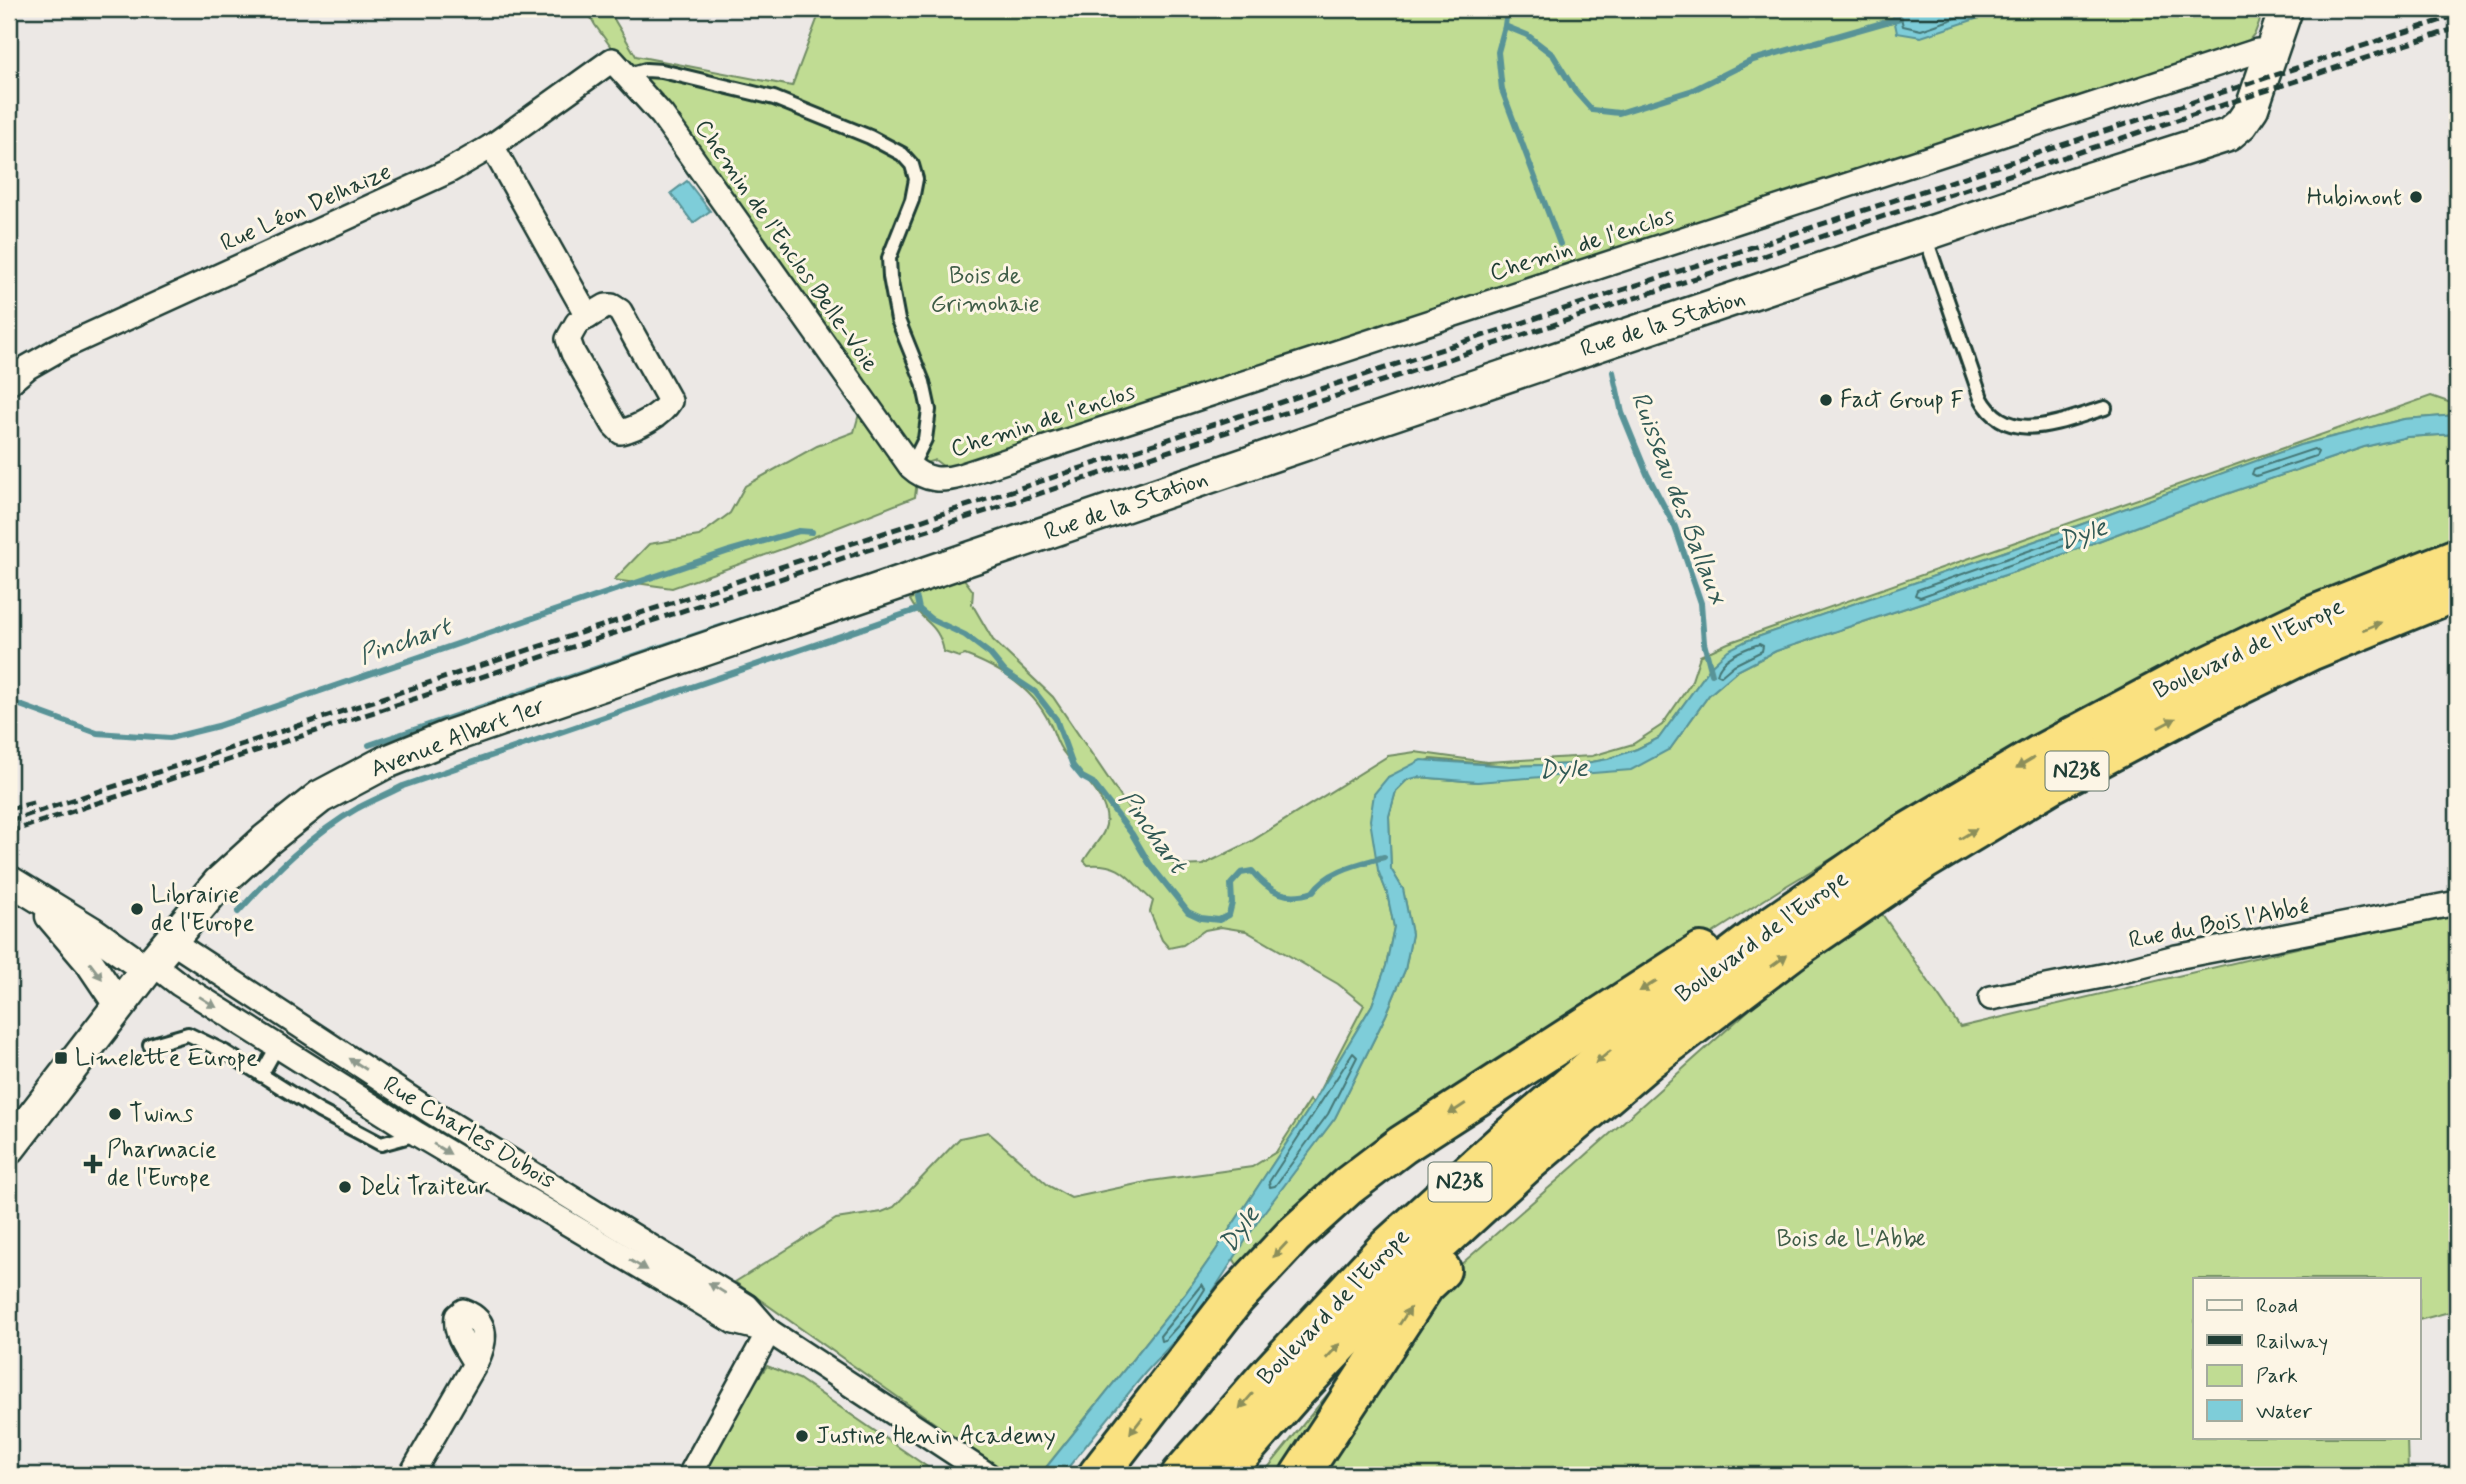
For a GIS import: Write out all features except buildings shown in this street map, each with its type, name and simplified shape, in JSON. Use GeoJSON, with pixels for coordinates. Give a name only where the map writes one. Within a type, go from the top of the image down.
{"type":"FeatureCollection","features":[{"type":"Feature","properties":{"kind":"highway","name":"Boulevard de l'Europe"},"geometry":{"type":"LineString","coordinates":[[1181,1475],[1265,1379],[1387,1248],[1505,1141],[1633,1032],[1773,925],[1902,836],[2051,748],[2187,676],[2312,616],[2457,558]]}},
{"type":"Feature","properties":{"kind":"highway","name":"Boulevard de l'Europe"},"geometry":{"type":"LineString","coordinates":[[1222,1475],[1291,1396],[1409,1271],[1526,1164],[1648,1060],[1794,950],[1923,861],[2054,782],[2203,703],[2310,651],[2457,592]]}},
{"type":"Feature","properties":{"kind":"highway"},"geometry":{"type":"LineString","coordinates":[[1098,1475],[1235,1298],[1293,1236],[1348,1186],[1402,1145],[1742,927],[1773,925]]}},
{"type":"Feature","properties":{"kind":"highway"},"geometry":{"type":"LineString","coordinates":[[1300,1475],[1425,1285],[1513,1199],[1526,1164]]}},
{"type":"Feature","properties":{"kind":"main road","name":"Rue de la Station"},"geometry":{"type":"LineString","coordinates":[[965,562],[1343,431],[2077,183],[2228,135],[2241,124],[2252,108],[2286,9]]}},
{"type":"Feature","properties":{"kind":"main road","name":"Avenue Albert 1er"},"geometry":{"type":"LineString","coordinates":[[9,1148],[156,958],[219,883],[266,840],[320,797],[384,763],[448,737],[965,562]]}},
{"type":"Feature","properties":{"kind":"street","name":"Chemin de l'enclos"},"geometry":{"type":"LineString","coordinates":[[911,467],[936,480],[961,476],[2258,51],[2271,52]]}},
{"type":"Feature","properties":{"kind":"street","name":"Chemin de l'Enclos Belle-Voie"},"geometry":{"type":"LineString","coordinates":[[620,68],[674,131],[911,467]]}},
{"type":"Feature","properties":{"kind":"street","name":"Rue Léon Delhaize"},"geometry":{"type":"LineString","coordinates":[[9,383],[29,367],[63,347],[409,190],[492,146],[620,68]]}},
{"type":"Feature","properties":{"kind":"street"},"geometry":{"type":"LineString","coordinates":[[492,146],[587,317]]}},
{"type":"Feature","properties":{"kind":"street"},"geometry":{"type":"LineString","coordinates":[[606,306],[620,311],[670,401],[666,409],[630,430],[621,432],[614,425],[572,353],[568,339],[577,323],[587,317],[606,306]]}},
{"type":"Feature","properties":{"kind":"street"},"geometry":{"type":"LineString","coordinates":[[9,880],[92,931],[156,958]]}},
{"type":"Feature","properties":{"kind":"street"},"geometry":{"type":"LineString","coordinates":[[38,900],[90,963],[119,1006]]}},
{"type":"Feature","properties":{"kind":"street","name":"Rue du Bois l'Abbé"},"geometry":{"type":"LineString","coordinates":[[1991,998],[2107,975],[2176,957],[2457,903]]}},
{"type":"Feature","properties":{"kind":"street","name":"Rue Charles Dubois"},"geometry":{"type":"LineString","coordinates":[[156,958],[293,1021],[430,1111],[747,1306],[769,1331],[988,1475]]}},
{"type":"Feature","properties":{"kind":"street","name":"Rue Charles Dubois"},"geometry":{"type":"LineString","coordinates":[[156,958],[174,981],[417,1133],[734,1322],[769,1331]]}},
{"type":"Feature","properties":{"kind":"street"},"geometry":{"type":"LineString","coordinates":[[278,1045],[293,1021]]}},
{"type":"Feature","properties":{"kind":"street"},"geometry":{"type":"LineString","coordinates":[[417,1133],[430,1111]]}},
{"type":"Feature","properties":{"kind":"street"},"geometry":{"type":"LineString","coordinates":[[690,1475],[769,1331]]}},
{"type":"Feature","properties":{"kind":"street"},"geometry":{"type":"LineString","coordinates":[[411,1475],[475,1364]]}},
{"type":"Feature","properties":{"kind":"lane"},"geometry":{"type":"LineString","coordinates":[[620,68],[662,71],[774,98],[870,137],[902,154],[912,165],[916,179],[912,200],[889,258],[898,320],[923,382],[929,410],[925,439],[911,467]]}},
{"type":"Feature","properties":{"kind":"lane"},"geometry":{"type":"LineString","coordinates":[[1925,236],[1981,398],[1996,419],[2022,428],[2105,408]]}},
{"type":"Feature","properties":{"kind":"lane"},"geometry":{"type":"LineString","coordinates":[[150,1045],[188,1034],[225,1052],[319,1111],[381,1144],[417,1133]]}},
{"type":"Feature","properties":{"kind":"lane"},"geometry":{"type":"LineString","coordinates":[[261,1075],[278,1045]]}},
{"type":"Feature","properties":{"kind":"green space","name":"Bois de Grimohaie"},"geometry":{"type":"Polygon","coordinates":[[[586,9],[608,9],[636,56],[792,86],[821,9],[1892,9],[1894,20],[2006,9],[2264,9],[2255,33],[2246,44],[948,470],[935,460],[919,465],[915,497],[788,547],[672,588],[614,580],[649,544],[699,536],[730,513],[745,486],[817,446],[854,432],[864,396],[586,9]]]}},
{"type":"Feature","properties":{"kind":"green space"},"geometry":{"type":"Polygon","coordinates":[[[2431,396],[2457,405],[2457,415],[2404,419],[2300,445],[2041,539],[1746,641],[1713,664],[1659,738],[1637,749],[1608,759],[1581,764],[1510,766],[1431,759],[1388,777],[1378,870],[1387,893],[1394,927],[1386,966],[1372,1005],[1313,1103],[1364,1005],[1338,984],[1246,931],[1221,927],[1205,930],[1183,945],[1169,948],[1162,940],[1150,912],[1153,901],[1125,874],[1110,867],[1088,865],[1084,861],[1105,828],[1107,821],[1104,806],[1100,797],[1062,750],[1035,700],[1015,681],[991,666],[965,655],[959,657],[944,652],[938,635],[910,600],[926,587],[964,579],[973,591],[972,604],[993,640],[1053,697],[1161,856],[1177,866],[1203,865],[1250,842],[1388,756],[1415,752],[1487,762],[1592,756],[1633,744],[1662,725],[1691,683],[1700,656],[1728,643],[2431,396]]]}},
{"type":"Feature","properties":{"kind":"green space"},"geometry":{"type":"Polygon","coordinates":[[[2457,434],[2457,538],[2260,617],[2028,741],[1781,889],[1637,982],[1243,1274],[1231,1255],[1335,1118],[1405,970],[1412,934],[1403,889],[1391,869],[1389,816],[1396,791],[1407,780],[1418,777],[1477,782],[1670,749],[1709,695],[1737,671],[1776,651],[2029,567],[2197,504],[2364,447],[2407,437],[2457,434]]]}},
{"type":"Feature","properties":{"kind":"green space","name":"Bois de L'Abbe"},"geometry":{"type":"Polygon","coordinates":[[[1880,911],[1960,1027],[2301,947],[2457,915],[2457,1310],[2420,1320],[2420,1278],[2193,1278],[2193,1438],[2407,1438],[2408,1475],[1262,1475],[1366,1347],[1777,985],[1880,911]]]}},
{"type":"Feature","properties":{"kind":"green space"},"geometry":{"type":"Polygon","coordinates":[[[1310,1100],[1313,1103],[1185,1294],[1040,1475],[1008,1475],[735,1282],[836,1219],[882,1212],[894,1207],[960,1138],[988,1132],[1049,1186],[1071,1198],[1151,1181],[1252,1167],[1276,1152],[1310,1100]]]}},
{"type":"Feature","properties":{"kind":"green space","name":"Justine Henin Academy"},"geometry":{"type":"Polygon","coordinates":[[[767,1366],[799,1379],[939,1475],[698,1475],[745,1396],[767,1366]]]}},
{"type":"Feature","properties":{"kind":"water"},"geometry":{"type":"Polygon","coordinates":[[[1892,9],[2006,9],[1921,37],[1897,33],[1892,9]]]}},
{"type":"Feature","properties":{"kind":"water"},"geometry":{"type":"Polygon","coordinates":[[[687,181],[710,211],[693,223],[671,193],[687,181]]]}},
{"type":"Feature","properties":{"kind":"water","name":"Dyle"},"geometry":{"type":"Polygon","coordinates":[[[2457,415],[2457,434],[2407,437],[2364,447],[2197,504],[2029,567],[1776,651],[1737,671],[1709,695],[1670,749],[1631,770],[1477,782],[1418,777],[1407,780],[1396,791],[1389,816],[1391,869],[1403,889],[1412,934],[1405,970],[1335,1118],[1262,1215],[1197,1316],[1145,1373],[1062,1475],[1040,1475],[1185,1294],[1313,1103],[1372,1005],[1386,966],[1394,927],[1387,893],[1378,870],[1370,820],[1374,794],[1388,777],[1421,760],[1510,766],[1581,764],[1608,759],[1659,738],[1713,664],[1728,650],[1746,641],[2041,539],[2300,445],[2404,419],[2457,415]]]}},
{"type":"Feature","properties":{"kind":"waterway"},"geometry":{"type":"LineString","coordinates":[[1505,26],[1507,9]]}},
{"type":"Feature","properties":{"kind":"waterway"},"geometry":{"type":"LineString","coordinates":[[1560,244],[1502,90],[1498,52],[1505,26],[1527,35],[1553,55],[1575,91],[1592,110],[1619,113],[1693,90],[1753,60],[1900,18]]}},
{"type":"Feature","properties":{"kind":"waterway","name":"Ruisseau des Ballaux"},"geometry":{"type":"LineString","coordinates":[[1613,372],[1622,413],[1647,474],[1675,527],[1701,603],[1704,643],[1712,674]]}},
{"type":"Feature","properties":{"kind":"waterway","name":"Pinchart"},"geometry":{"type":"LineString","coordinates":[[9,701],[97,733],[170,738],[218,726],[729,551],[799,531],[812,532]]}},
{"type":"Feature","properties":{"kind":"waterway","name":"Pinchart"},"geometry":{"type":"LineString","coordinates":[[917,599],[919,609],[931,619],[965,635],[990,654],[1005,672],[1035,692],[1056,719],[1073,766],[1082,777],[1093,783],[1132,834],[1149,863],[1188,912],[1201,918],[1219,920],[1229,915],[1232,903],[1231,884],[1241,873],[1252,871],[1279,893],[1303,895],[1313,892],[1319,884],[1335,873],[1384,857]]}},
{"type":"Feature","properties":{"kind":"waterway"},"geometry":{"type":"LineString","coordinates":[[369,745],[795,602]]}},
{"type":"Feature","properties":{"kind":"waterway"},"geometry":{"type":"LineString","coordinates":[[238,912],[309,842],[341,818],[403,786],[919,609]]}},
{"type":"Feature","properties":{"kind":"railway"},"geometry":{"type":"LineString","coordinates":[[9,821],[2457,15]]}},
{"type":"Feature","properties":{"kind":"railway"},"geometry":{"type":"LineString","coordinates":[[9,832],[2457,28]]}},
{"type":"Feature","properties":{"kind":"railway"},"geometry":{"type":"LineString","coordinates":[[9,809],[37,802]]}},
{"type":"Feature","properties":{"kind":"place","name":"Hubinont"},"geometry":{"type":"Point","coordinates":[2416,197]}},
{"type":"Feature","properties":{"kind":"place","name":"Fact Group F"},"geometry":{"type":"Point","coordinates":[1826,400]}},
{"type":"Feature","properties":{"kind":"place","name":"Librairie de l'Europe"},"geometry":{"type":"Point","coordinates":[137,909]}},
{"type":"Feature","properties":{"kind":"place","name":"Limelette Europe"},"geometry":{"type":"Point","coordinates":[61,1058]}},
{"type":"Feature","properties":{"kind":"place","name":"Twins"},"geometry":{"type":"Point","coordinates":[115,1114]}},
{"type":"Feature","properties":{"kind":"place","name":"Pharmacie de l'Europe"},"geometry":{"type":"Point","coordinates":[93,1164]}},
{"type":"Feature","properties":{"kind":"place","name":"Deli Traiteur"},"geometry":{"type":"Point","coordinates":[345,1187]}},
{"type":"Feature","properties":{"kind":"place","name":"Justine Henin Academy"},"geometry":{"type":"Point","coordinates":[802,1436]}}]}
